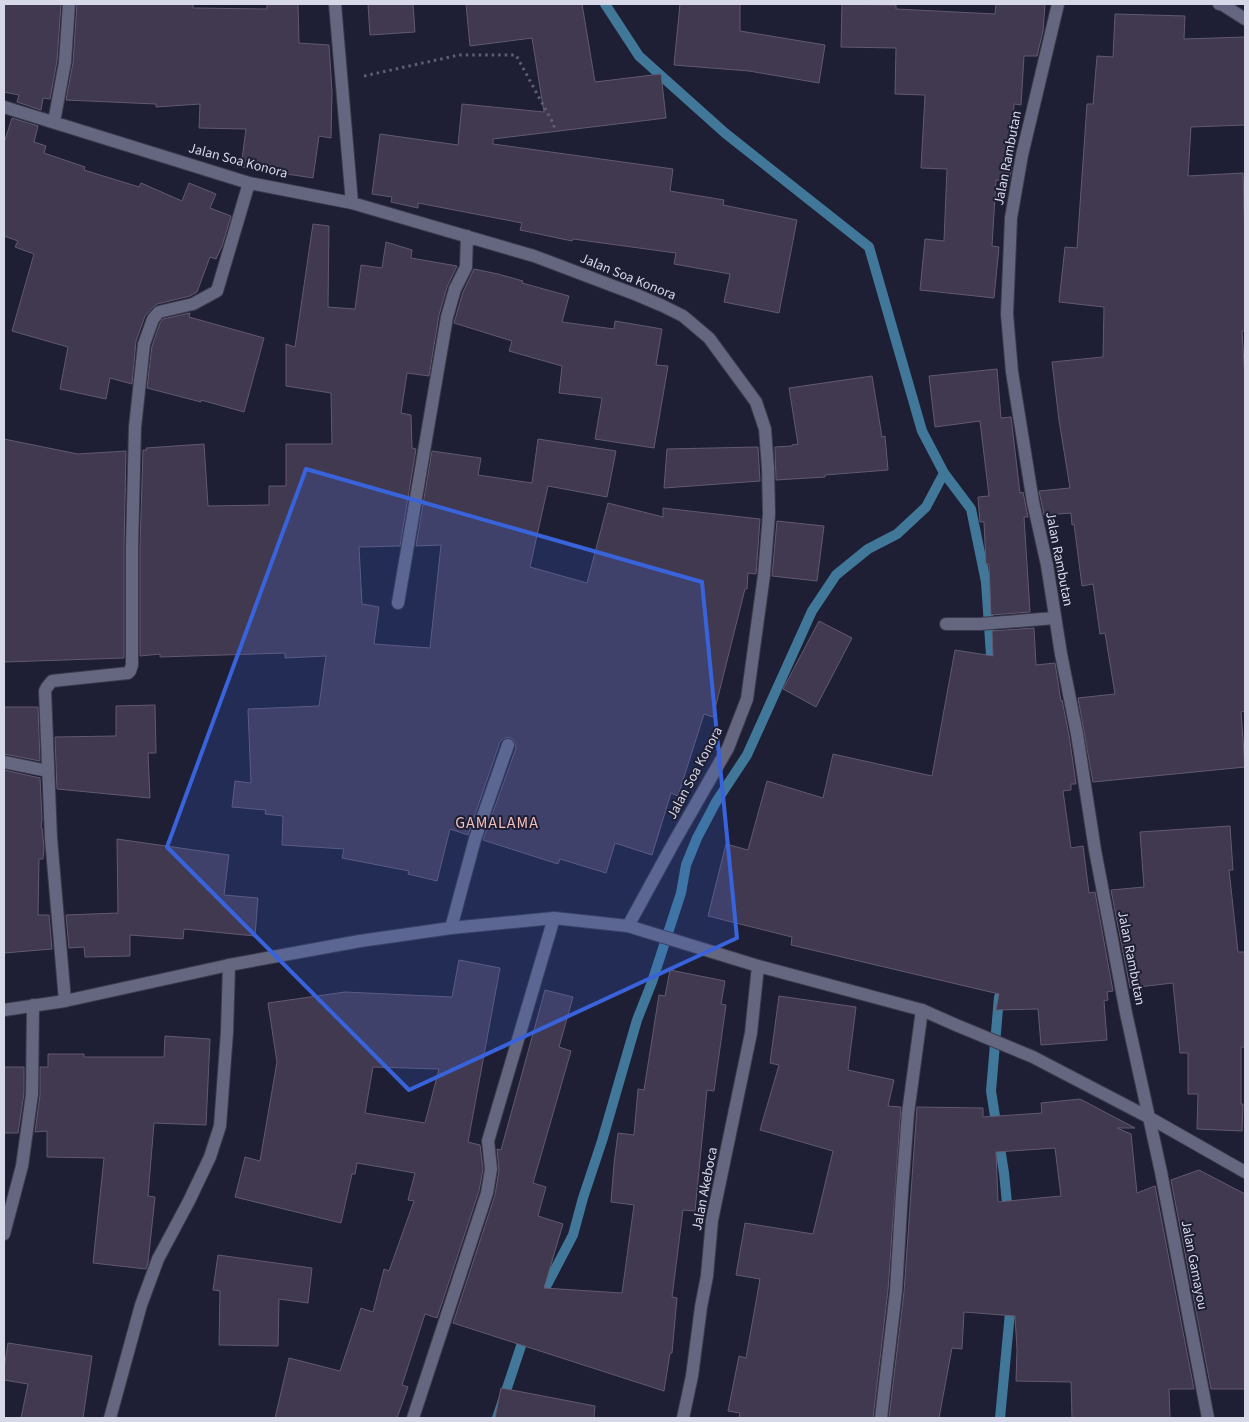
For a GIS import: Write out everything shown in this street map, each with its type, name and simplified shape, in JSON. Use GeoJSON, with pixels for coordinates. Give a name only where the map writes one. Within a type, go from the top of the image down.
{"type":"FeatureCollection","features":[{"type":"Feature","properties":{"kind":"street"},"geometry":{"type":"LineString","coordinates":[[54,122],[65,62],[70,4]]}},
{"type":"Feature","properties":{"kind":"street"},"geometry":{"type":"LineString","coordinates":[[335,4],[352,203]]}},
{"type":"Feature","properties":{"kind":"street","name":"Jalan Rambutan"},"geometry":{"type":"LineString","coordinates":[[1058,4],[1022,155],[1011,218],[1007,314],[1013,382],[1033,502],[1047,565],[1077,734],[1095,850],[1126,1013],[1150,1118]]}},
{"type":"Feature","properties":{"kind":"street"},"geometry":{"type":"LineString","coordinates":[[1219,4],[1245,19]]}},
{"type":"Feature","properties":{"kind":"street","name":"Jalan Soa Konora"},"geometry":{"type":"LineString","coordinates":[[4,107],[249,182],[352,203],[534,256],[636,294],[683,316],[709,338],[756,402],[765,429],[770,514],[764,575],[747,699],[728,748],[628,926]]}},
{"type":"Feature","properties":{"kind":"street"},"geometry":{"type":"LineString","coordinates":[[65,1001],[51,838],[45,691],[52,681],[128,673],[130,671],[132,664],[135,427],[144,344],[153,319],[159,312],[193,304],[218,291],[249,182]]}},
{"type":"Feature","properties":{"kind":"street"},"geometry":{"type":"LineString","coordinates":[[398,603],[447,317],[455,289],[466,267],[467,236]]}},
{"type":"Feature","properties":{"kind":"street"},"geometry":{"type":"LineString","coordinates":[[946,624],[980,624],[1055,618]]}},
{"type":"Feature","properties":{"kind":"street"},"geometry":{"type":"LineString","coordinates":[[451,928],[475,839],[508,745]]}},
{"type":"Feature","properties":{"kind":"street"},"geometry":{"type":"LineString","coordinates":[[4,762],[48,771]]}},
{"type":"Feature","properties":{"kind":"street"},"geometry":{"type":"LineString","coordinates":[[413,1418],[487,1193],[491,1169],[488,1141],[554,918]]}},
{"type":"Feature","properties":{"kind":"street"},"geometry":{"type":"LineString","coordinates":[[4,1010],[65,1001],[229,965],[360,941],[451,928],[554,918],[628,926],[758,966],[922,1010],[1034,1057],[1150,1118],[1245,1172]]}},
{"type":"Feature","properties":{"kind":"street"},"geometry":{"type":"LineString","coordinates":[[110,1418],[141,1305],[158,1259],[210,1158],[220,1126],[228,1032],[229,965]]}},
{"type":"Feature","properties":{"kind":"street","name":"Jalan Akeboca"},"geometry":{"type":"LineString","coordinates":[[683,1418],[692,1376],[707,1276],[712,1220],[751,1033],[758,966]]}},
{"type":"Feature","properties":{"kind":"street"},"geometry":{"type":"LineString","coordinates":[[4,1234],[24,1157],[32,1094],[33,1005]]}},
{"type":"Feature","properties":{"kind":"street"},"geometry":{"type":"LineString","coordinates":[[881,1418],[896,1291],[908,1113],[922,1010]]}},
{"type":"Feature","properties":{"kind":"street","name":"Jalan Gamayou"},"geometry":{"type":"LineString","coordinates":[[1150,1118],[1208,1418]]}},
{"type":"Feature","properties":{"kind":"path"},"geometry":{"type":"LineString","coordinates":[[341,81],[459,55],[516,55],[554,126],[554,131]]}},
{"type":"Feature","properties":{"kind":"highlighted area"},"geometry":{"type":"Polygon","coordinates":[[[306,469],[702,582],[737,938],[409,1090],[167,847],[306,469]]]}},
{"type":"Feature","properties":{"kind":"building"},"geometry":{"type":"Polygon","coordinates":[[[4,4],[61,4],[57,61],[50,99],[43,98],[41,110],[17,102],[19,95],[4,92],[4,4]]]}},
{"type":"Feature","properties":{"kind":"building"},"geometry":{"type":"Polygon","coordinates":[[[77,4],[193,4],[193,8],[267,9],[267,4],[298,4],[299,43],[329,45],[332,91],[331,138],[319,136],[313,178],[241,167],[246,129],[199,128],[200,104],[156,107],[156,104],[66,100],[73,63],[77,4]]]}},
{"type":"Feature","properties":{"kind":"building"},"geometry":{"type":"Polygon","coordinates":[[[368,4],[413,4],[415,32],[370,35],[368,4]]]}},
{"type":"Feature","properties":{"kind":"building"},"geometry":{"type":"Polygon","coordinates":[[[466,4],[582,4],[595,82],[661,74],[666,118],[493,139],[493,144],[673,169],[670,191],[724,200],[723,205],[797,220],[779,313],[724,302],[730,274],[674,264],[676,253],[573,239],[572,241],[520,230],[522,223],[418,203],[418,208],[391,202],[392,197],[372,194],[380,134],[458,145],[462,104],[544,112],[532,38],[470,46],[466,4]]]}},
{"type":"Feature","properties":{"kind":"building"},"geometry":{"type":"Polygon","coordinates":[[[680,4],[740,4],[740,31],[825,45],[819,83],[749,71],[674,65],[680,4]]]}},
{"type":"Feature","properties":{"kind":"building"},"geometry":{"type":"Polygon","coordinates":[[[842,4],[896,5],[896,9],[995,14],[996,4],[1045,4],[1043,31],[1037,56],[1024,56],[1021,105],[1014,104],[1009,181],[996,180],[992,246],[999,247],[994,298],[920,290],[925,239],[944,241],[947,169],[921,168],[925,95],[895,94],[896,48],[841,47],[842,4]]]}},
{"type":"Feature","properties":{"kind":"building"},"geometry":{"type":"Polygon","coordinates":[[[1115,14],[1185,16],[1184,39],[1245,37],[1245,125],[1191,127],[1188,176],[1243,173],[1245,242],[1245,331],[1242,331],[1245,380],[1245,711],[1241,712],[1245,767],[1093,782],[1078,698],[1115,694],[1105,633],[1100,634],[1093,584],[1082,586],[1071,513],[1044,515],[1039,491],[1070,488],[1052,362],[1103,357],[1104,307],[1059,302],[1065,247],[1077,248],[1087,104],[1093,104],[1097,56],[1113,57],[1115,14]]]}},
{"type":"Feature","properties":{"kind":"building"},"geometry":{"type":"Polygon","coordinates":[[[12,118],[38,126],[34,142],[46,146],[44,153],[85,167],[84,170],[139,187],[141,183],[182,201],[189,183],[216,194],[210,208],[231,216],[222,246],[216,259],[210,257],[197,292],[190,296],[157,304],[145,316],[136,341],[132,384],[110,378],[106,399],[60,389],[68,347],[12,331],[34,254],[15,247],[18,241],[4,236],[4,143],[12,118]]]}},
{"type":"Feature","properties":{"kind":"building"},"geometry":{"type":"Polygon","coordinates":[[[313,224],[329,226],[328,307],[355,309],[361,265],[382,268],[386,242],[412,250],[411,258],[457,266],[447,287],[439,315],[429,376],[407,373],[401,413],[411,415],[412,448],[416,449],[400,546],[359,547],[362,604],[379,607],[374,644],[430,648],[441,545],[416,546],[432,451],[481,458],[478,475],[532,483],[538,439],[616,451],[607,497],[548,486],[530,567],[587,583],[608,503],[663,517],[663,508],[760,519],[756,574],[748,573],[747,589],[745,589],[713,717],[704,714],[678,796],[671,793],[652,855],[615,843],[606,873],[560,859],[558,864],[483,840],[516,748],[514,740],[507,737],[500,742],[468,835],[450,829],[437,881],[408,874],[409,871],[342,858],[344,849],[282,845],[283,816],[265,814],[266,810],[232,807],[235,781],[251,783],[248,709],[319,706],[326,656],[285,658],[285,653],[160,657],[160,654],[140,656],[140,547],[143,450],[147,450],[146,448],[204,444],[208,506],[269,505],[269,486],[286,486],[286,444],[332,444],[331,393],[286,386],[286,344],[295,347],[313,224]]]}},
{"type":"Feature","properties":{"kind":"building"},"geometry":{"type":"Polygon","coordinates":[[[474,269],[523,281],[522,283],[569,296],[562,322],[614,329],[615,321],[662,329],[656,365],[668,366],[654,448],[595,439],[602,398],[559,393],[562,366],[509,351],[512,341],[454,323],[463,292],[474,269]]]}},
{"type":"Feature","properties":{"kind":"building"},"geometry":{"type":"Polygon","coordinates":[[[190,313],[189,317],[264,338],[244,412],[147,388],[152,346],[160,323],[163,319],[190,313]]]}},
{"type":"Feature","properties":{"kind":"building"},"geometry":{"type":"Polygon","coordinates":[[[997,369],[1001,418],[1011,417],[1020,493],[1023,492],[1028,517],[1024,517],[1030,612],[991,615],[989,564],[986,564],[984,522],[980,522],[978,497],[989,496],[980,421],[935,427],[929,376],[997,369]]]}},
{"type":"Feature","properties":{"kind":"building"},"geometry":{"type":"Polygon","coordinates":[[[872,376],[882,437],[885,436],[888,470],[776,480],[775,447],[798,444],[789,388],[872,376]]]}},
{"type":"Feature","properties":{"kind":"building"},"geometry":{"type":"Polygon","coordinates":[[[4,439],[78,454],[126,451],[124,658],[4,662],[4,439]]]}},
{"type":"Feature","properties":{"kind":"building"},"geometry":{"type":"Polygon","coordinates":[[[758,447],[760,481],[664,488],[667,449],[758,447]]]}},
{"type":"Feature","properties":{"kind":"building"},"geometry":{"type":"Polygon","coordinates":[[[777,521],[824,526],[817,581],[772,576],[777,521]]]}},
{"type":"Feature","properties":{"kind":"building"},"geometry":{"type":"Polygon","coordinates":[[[819,621],[852,638],[816,707],[783,689],[819,621]]]}},
{"type":"Feature","properties":{"kind":"building"},"geometry":{"type":"Polygon","coordinates":[[[1034,628],[1036,665],[1055,663],[1069,735],[1076,784],[1071,784],[1071,790],[1063,791],[1071,848],[1083,846],[1089,893],[1095,892],[1113,991],[1107,992],[1108,1000],[1104,1001],[1107,1040],[1041,1045],[1038,1009],[996,1010],[999,994],[791,945],[792,937],[708,916],[726,844],[748,850],[767,781],[823,798],[833,754],[932,776],[955,650],[993,656],[992,631],[1034,628]]]}},
{"type":"Feature","properties":{"kind":"building"},"geometry":{"type":"Polygon","coordinates":[[[155,705],[156,753],[148,753],[150,798],[57,789],[55,737],[116,736],[116,706],[155,705]]]}},
{"type":"Feature","properties":{"kind":"building"},"geometry":{"type":"Polygon","coordinates":[[[4,707],[38,707],[40,761],[4,754],[4,707]]]}},
{"type":"Feature","properties":{"kind":"building"},"geometry":{"type":"Polygon","coordinates":[[[4,770],[40,778],[41,828],[44,848],[43,859],[39,859],[38,915],[49,915],[52,949],[4,953],[4,770]]]}},
{"type":"Feature","properties":{"kind":"building"},"geometry":{"type":"Polygon","coordinates":[[[1230,826],[1233,870],[1229,870],[1238,952],[1245,952],[1245,1047],[1241,1047],[1242,1131],[1197,1129],[1198,1094],[1188,1094],[1188,1053],[1180,1053],[1173,983],[1130,988],[1111,890],[1144,887],[1140,832],[1230,826]]]}},
{"type":"Feature","properties":{"kind":"building"},"geometry":{"type":"Polygon","coordinates":[[[117,839],[229,855],[224,895],[258,898],[255,936],[184,929],[183,939],[130,935],[130,956],[85,957],[84,947],[69,948],[66,915],[118,913],[117,839]]]}},
{"type":"Feature","properties":{"kind":"building"},"geometry":{"type":"Polygon","coordinates":[[[459,960],[500,968],[468,1142],[480,1145],[483,1169],[479,1191],[437,1318],[425,1314],[402,1385],[408,1387],[397,1418],[275,1418],[289,1358],[340,1371],[361,1308],[373,1312],[384,1269],[389,1271],[414,1201],[408,1200],[415,1173],[357,1163],[355,1174],[352,1174],[341,1223],[235,1197],[245,1157],[260,1161],[277,1062],[268,1003],[345,992],[452,997],[459,960]],[[373,1067],[365,1113],[425,1123],[439,1069],[373,1067]]]}},
{"type":"Feature","properties":{"kind":"building"},"geometry":{"type":"Polygon","coordinates":[[[670,970],[725,981],[721,1004],[726,1005],[714,1091],[707,1090],[695,1211],[683,1210],[672,1297],[677,1298],[672,1353],[670,1353],[664,1391],[453,1323],[495,1195],[499,1170],[497,1149],[501,1150],[545,990],[573,997],[559,1047],[571,1051],[533,1183],[546,1187],[538,1216],[563,1224],[544,1288],[622,1293],[634,1205],[611,1202],[618,1133],[634,1135],[638,1089],[644,1090],[659,995],[665,996],[670,970]]]}},
{"type":"Feature","properties":{"kind":"building"},"geometry":{"type":"Polygon","coordinates":[[[779,996],[856,1007],[848,1070],[894,1080],[888,1106],[901,1107],[888,1290],[873,1418],[739,1418],[740,1413],[728,1411],[739,1356],[746,1358],[760,1279],[736,1275],[745,1223],[813,1234],[833,1151],[760,1130],[779,1065],[770,1063],[779,996]]]}},
{"type":"Feature","properties":{"kind":"building"},"geometry":{"type":"Polygon","coordinates":[[[165,1036],[210,1039],[206,1125],[154,1123],[148,1196],[155,1197],[146,1269],[93,1263],[104,1158],[47,1157],[47,1131],[35,1132],[40,1095],[40,1067],[48,1067],[48,1054],[84,1054],[84,1057],[164,1057],[165,1036]]]}},
{"type":"Feature","properties":{"kind":"building"},"geometry":{"type":"Polygon","coordinates":[[[4,1067],[24,1067],[24,1093],[18,1133],[4,1133],[4,1067]]]}},
{"type":"Feature","properties":{"kind":"building"},"geometry":{"type":"Polygon","coordinates":[[[1080,1099],[1135,1128],[1117,1128],[1131,1134],[1137,1193],[1155,1186],[1194,1389],[1169,1389],[1170,1418],[1072,1418],[1071,1382],[1016,1381],[1015,1316],[964,1312],[962,1349],[952,1348],[939,1418],[889,1418],[904,1292],[917,1107],[983,1108],[983,1117],[1042,1113],[1041,1103],[1080,1099]],[[1055,1148],[996,1152],[998,1202],[1061,1196],[1055,1148]]]}},
{"type":"Feature","properties":{"kind":"building"},"geometry":{"type":"Polygon","coordinates":[[[1199,1170],[1245,1194],[1245,1389],[1211,1389],[1171,1180],[1199,1170]]]}},
{"type":"Feature","properties":{"kind":"building"},"geometry":{"type":"Polygon","coordinates":[[[218,1255],[312,1268],[308,1303],[279,1299],[278,1346],[219,1345],[220,1291],[213,1290],[218,1255]]]}},
{"type":"Feature","properties":{"kind":"building"},"geometry":{"type":"Polygon","coordinates":[[[8,1343],[92,1356],[83,1418],[21,1418],[28,1384],[4,1380],[8,1343]]]}},
{"type":"Feature","properties":{"kind":"building"},"geometry":{"type":"Polygon","coordinates":[[[501,1388],[595,1406],[594,1418],[495,1418],[501,1388]]]}},
{"type":"Feature","properties":{"kind":"waterway"},"geometry":{"type":"LineString","coordinates":[[539,1300],[573,1235],[637,1020],[652,982],[681,893],[686,865],[697,838],[716,802],[747,755],[812,611],[836,575],[868,549],[897,534],[926,507],[944,473],[922,431],[869,247],[725,133],[639,56],[605,4]]}},
{"type":"Feature","properties":{"kind":"waterway"},"geometry":{"type":"LineString","coordinates":[[944,473],[971,509],[986,582],[992,670]]}},
{"type":"Feature","properties":{"kind":"waterway"},"geometry":{"type":"LineString","coordinates":[[999,997],[991,1091],[1004,1173],[1008,1213]]}},
{"type":"Feature","properties":{"kind":"waterway"},"geometry":{"type":"LineString","coordinates":[[1000,1418],[1011,1302]]}},
{"type":"Feature","properties":{"kind":"waterway"},"geometry":{"type":"LineString","coordinates":[[497,1418],[525,1334]]}},
{"type":"Feature","properties":{"kind":"district","name":"GAMALAMA"},"geometry":{"type":"Point","coordinates":[497,823]}}]}
